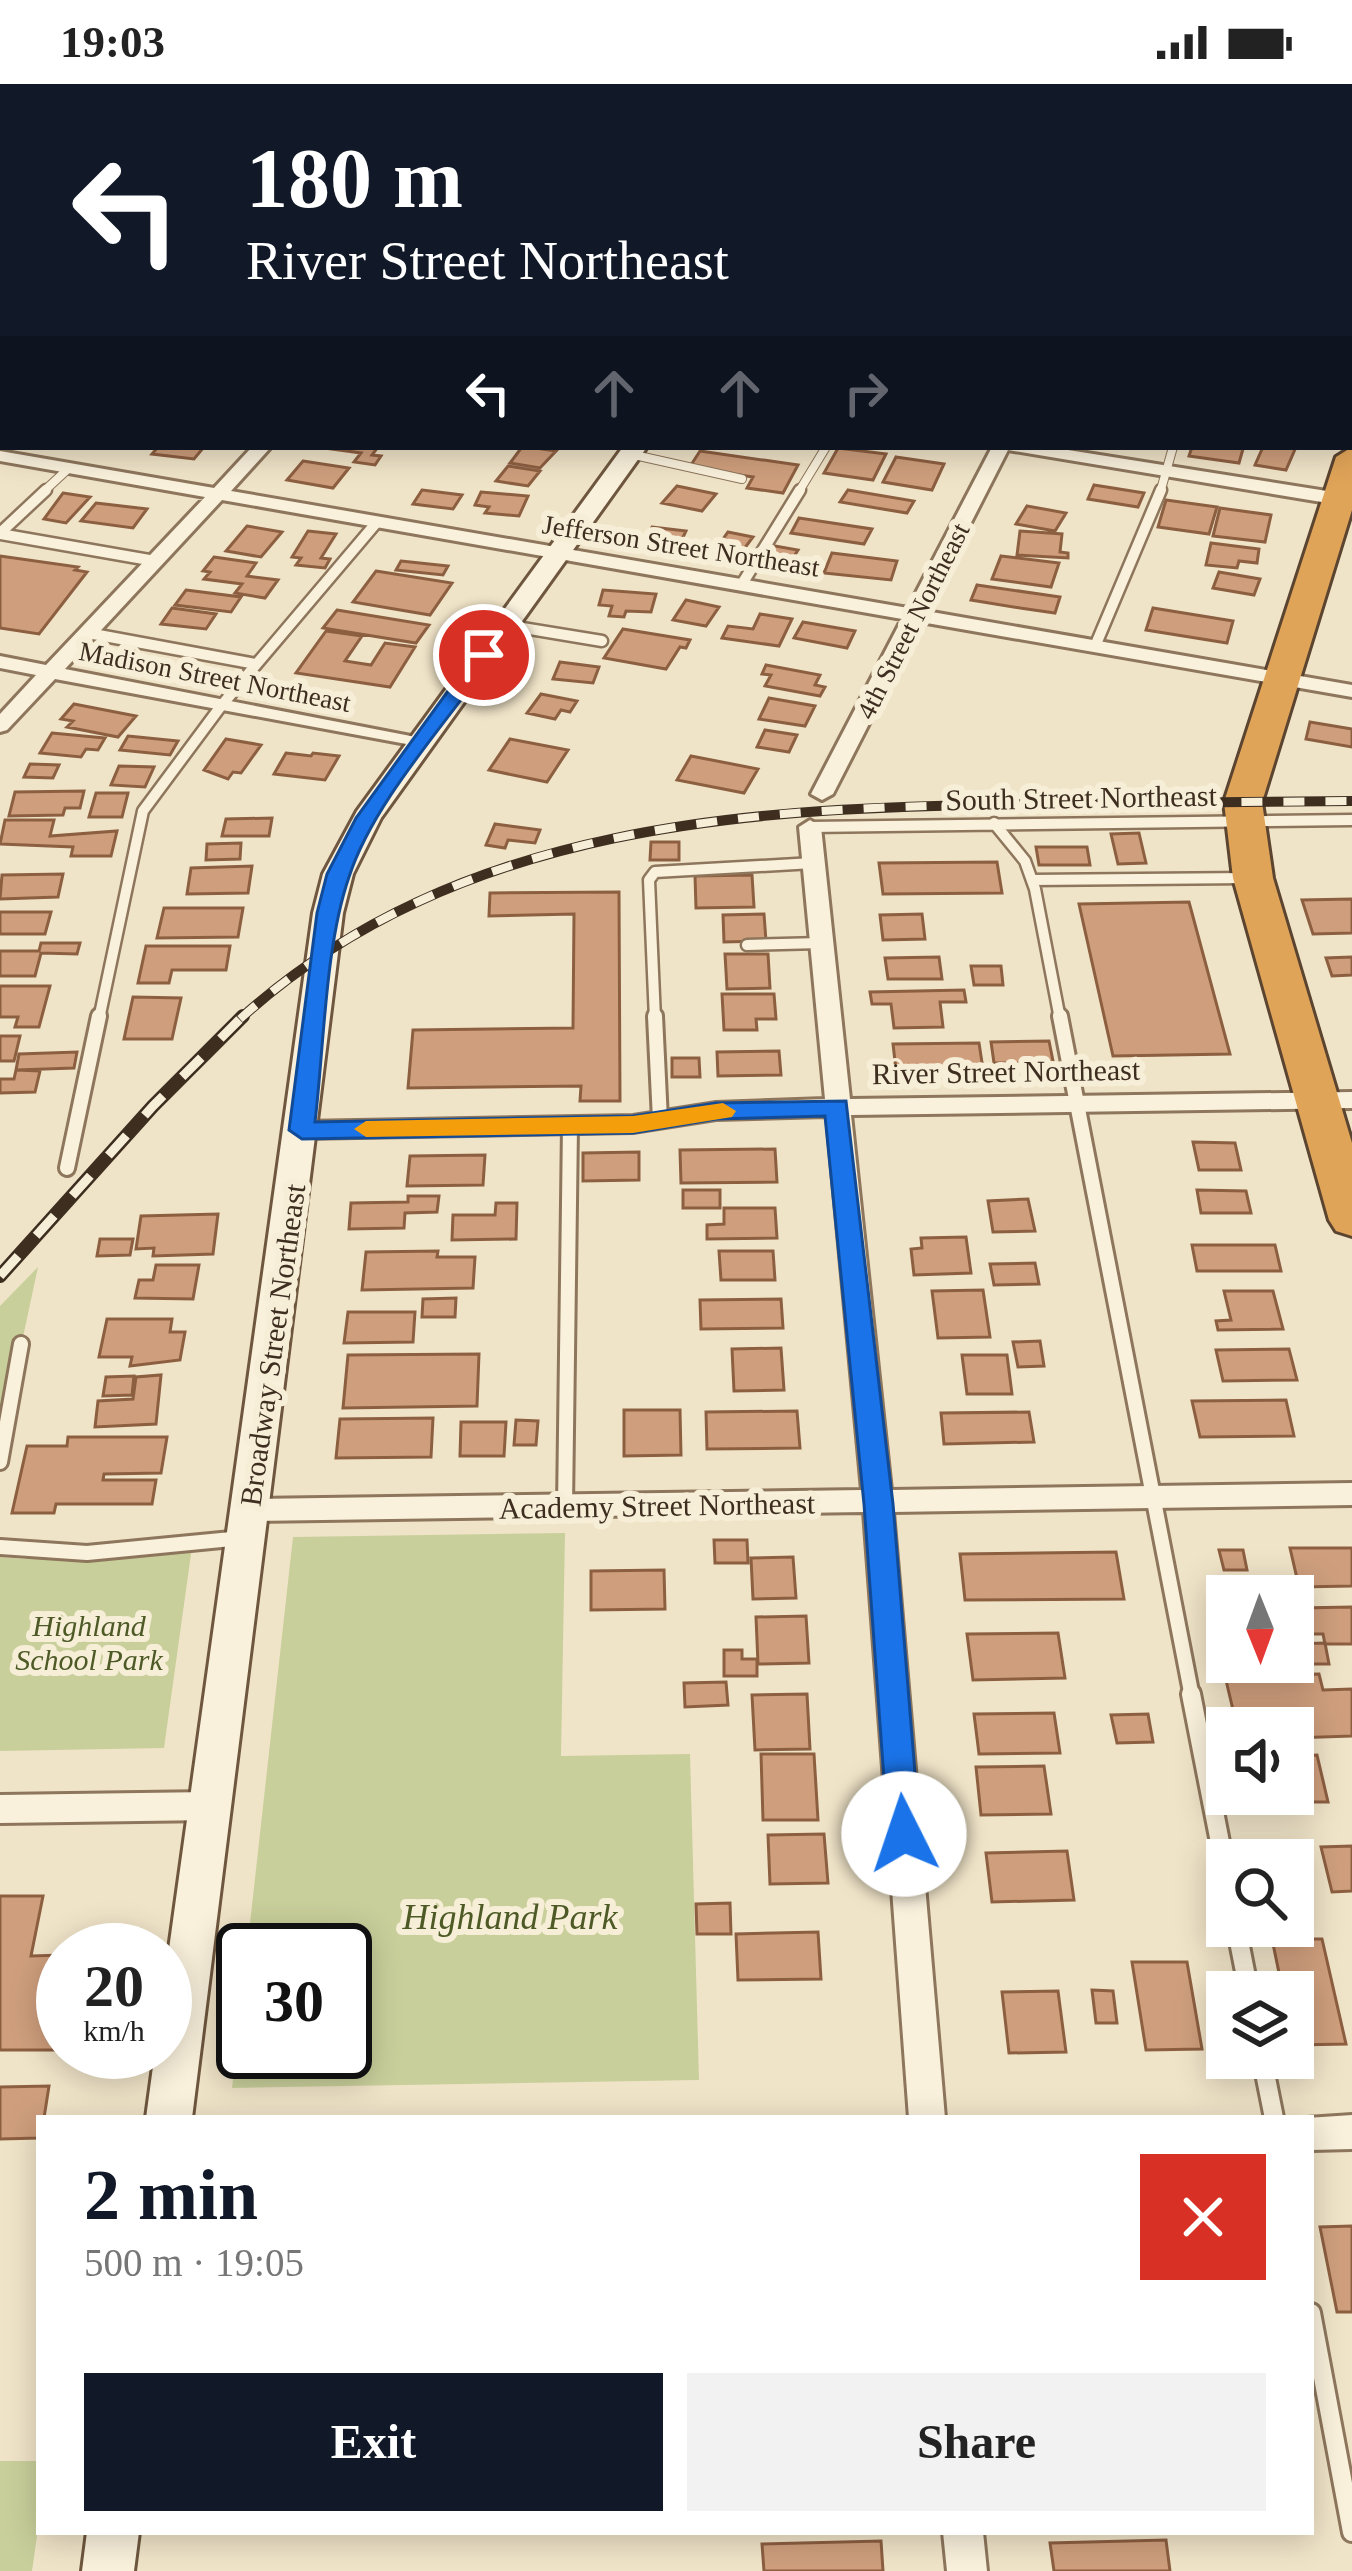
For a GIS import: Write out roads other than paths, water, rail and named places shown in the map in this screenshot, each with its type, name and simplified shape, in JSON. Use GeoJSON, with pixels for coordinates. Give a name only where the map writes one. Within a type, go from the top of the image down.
{"type":"FeatureCollection","features":[{"type":"Feature","properties":{"kind":"highway"},"geometry":{"type":"LineString","coordinates":[[1352,457],[1345,500],[1282,679],[1242,820],[1253,878],[1335,1100],[1352,1220]]}},
{"type":"Feature","properties":{"kind":"main road","name":"Broadway Street Northeast"},"geometry":{"type":"LineString","coordinates":[[170,2115],[328,913],[338,874],[367,818],[632,450]]}},
{"type":"Feature","properties":{"kind":"main road"},"geometry":{"type":"LineString","coordinates":[[108,2571],[113,2535]]}},
{"type":"Feature","properties":{"kind":"street"},"geometry":{"type":"LineString","coordinates":[[0,726],[259,450]]}},
{"type":"Feature","properties":{"kind":"street","name":"4th Street Northeast"},"geometry":{"type":"LineString","coordinates":[[822,794],[920,612],[1000,450]]}},
{"type":"Feature","properties":{"kind":"street"},"geometry":{"type":"LineString","coordinates":[[1035,450],[1345,500]]}},
{"type":"Feature","properties":{"kind":"street","name":"Jefferson Street Northeast"},"geometry":{"type":"LineString","coordinates":[[0,456],[920,612],[1352,691]]}},
{"type":"Feature","properties":{"kind":"street","name":"Madison Street Northeast"},"geometry":{"type":"LineString","coordinates":[[0,662],[421,744]]}},
{"type":"Feature","properties":{"kind":"street"},"geometry":{"type":"LineString","coordinates":[[810,827],[878,1504],[927,2115]]}},
{"type":"Feature","properties":{"kind":"street","name":"River Street Northeast"},"geometry":{"type":"LineString","coordinates":[[302,1130],[570,1126],[716,1111],[837,1107],[1335,1100]]}},
{"type":"Feature","properties":{"kind":"street","name":"Academy Street Northeast"},"geometry":{"type":"LineString","coordinates":[[249,1523],[565,1507],[1352,1494]]}},
{"type":"Feature","properties":{"kind":"street"},"geometry":{"type":"LineString","coordinates":[[0,1809],[210,1806]]}},
{"type":"Feature","properties":{"kind":"street"},"geometry":{"type":"LineString","coordinates":[[1314,2133],[1352,2132]]}},
{"type":"Feature","properties":{"kind":"street"},"geometry":{"type":"LineString","coordinates":[[963,2535],[967,2571]]}},
{"type":"Feature","properties":{"kind":"lane"},"geometry":{"type":"LineString","coordinates":[[632,450],[742,479]]}},
{"type":"Feature","properties":{"kind":"lane"},"geometry":{"type":"LineString","coordinates":[[742,584],[824,450]]}},
{"type":"Feature","properties":{"kind":"lane"},"geometry":{"type":"LineString","coordinates":[[1096,644],[1172,450]]}},
{"type":"Feature","properties":{"kind":"lane"},"geometry":{"type":"LineString","coordinates":[[0,534],[69,468]]}},
{"type":"Feature","properties":{"kind":"lane"},"geometry":{"type":"LineString","coordinates":[[67,1168],[137,828],[153,792],[377,522]]}},
{"type":"Feature","properties":{"kind":"lane"},"geometry":{"type":"LineString","coordinates":[[0,534],[155,561]]}},
{"type":"Feature","properties":{"kind":"lane"},"geometry":{"type":"LineString","coordinates":[[506,626],[602,641]]}},
{"type":"Feature","properties":{"kind":"lane"},"geometry":{"type":"LineString","coordinates":[[88,633],[256,664]]}},
{"type":"Feature","properties":{"kind":"lane","name":"South Street Northeast"},"geometry":{"type":"LineString","coordinates":[[810,827],[1352,820]]}},
{"type":"Feature","properties":{"kind":"lane"},"geometry":{"type":"LineString","coordinates":[[994,824],[1033,880],[1219,1839]]}},
{"type":"Feature","properties":{"kind":"lane"},"geometry":{"type":"LineString","coordinates":[[660,1120],[649,880],[655,872],[671,868],[813,863]]}},
{"type":"Feature","properties":{"kind":"lane"},"geometry":{"type":"LineString","coordinates":[[1033,880],[1253,878]]}},
{"type":"Feature","properties":{"kind":"lane"},"geometry":{"type":"LineString","coordinates":[[747,945],[821,943]]}},
{"type":"Feature","properties":{"kind":"lane"},"geometry":{"type":"LineString","coordinates":[[565,1507],[570,1126]]}},
{"type":"Feature","properties":{"kind":"lane"},"geometry":{"type":"LineString","coordinates":[[0,1462],[21,1344]]}},
{"type":"Feature","properties":{"kind":"lane"},"geometry":{"type":"LineString","coordinates":[[0,1546],[18,1551],[100,1549],[249,1523]]}},
{"type":"Feature","properties":{"kind":"lane"},"geometry":{"type":"LineString","coordinates":[[1266,2079],[1273,2115]]}},
{"type":"Feature","properties":{"kind":"lane"},"geometry":{"type":"LineString","coordinates":[[1314,2329],[1352,2532]]}},
{"type":"Feature","properties":{"kind":"railway"},"geometry":{"type":"LineString","coordinates":[[240,1019],[325,953],[417,902],[513,865],[614,838],[822,811],[1352,801]]}},
{"type":"Feature","properties":{"kind":"railway"},"geometry":{"type":"LineString","coordinates":[[240,1019],[243,1016]]}},
{"type":"Feature","properties":{"kind":"railway"},"geometry":{"type":"LineString","coordinates":[[0,1276],[153,1106],[240,1019]]}},
{"type":"Feature","properties":{"kind":"park label","name":"Highland School Park"},"geometry":{"type":"Point","coordinates":[89,1643]}},
{"type":"Feature","properties":{"kind":"park label","name":"Highland Park"},"geometry":{"type":"Point","coordinates":[510,1916]}}]}
